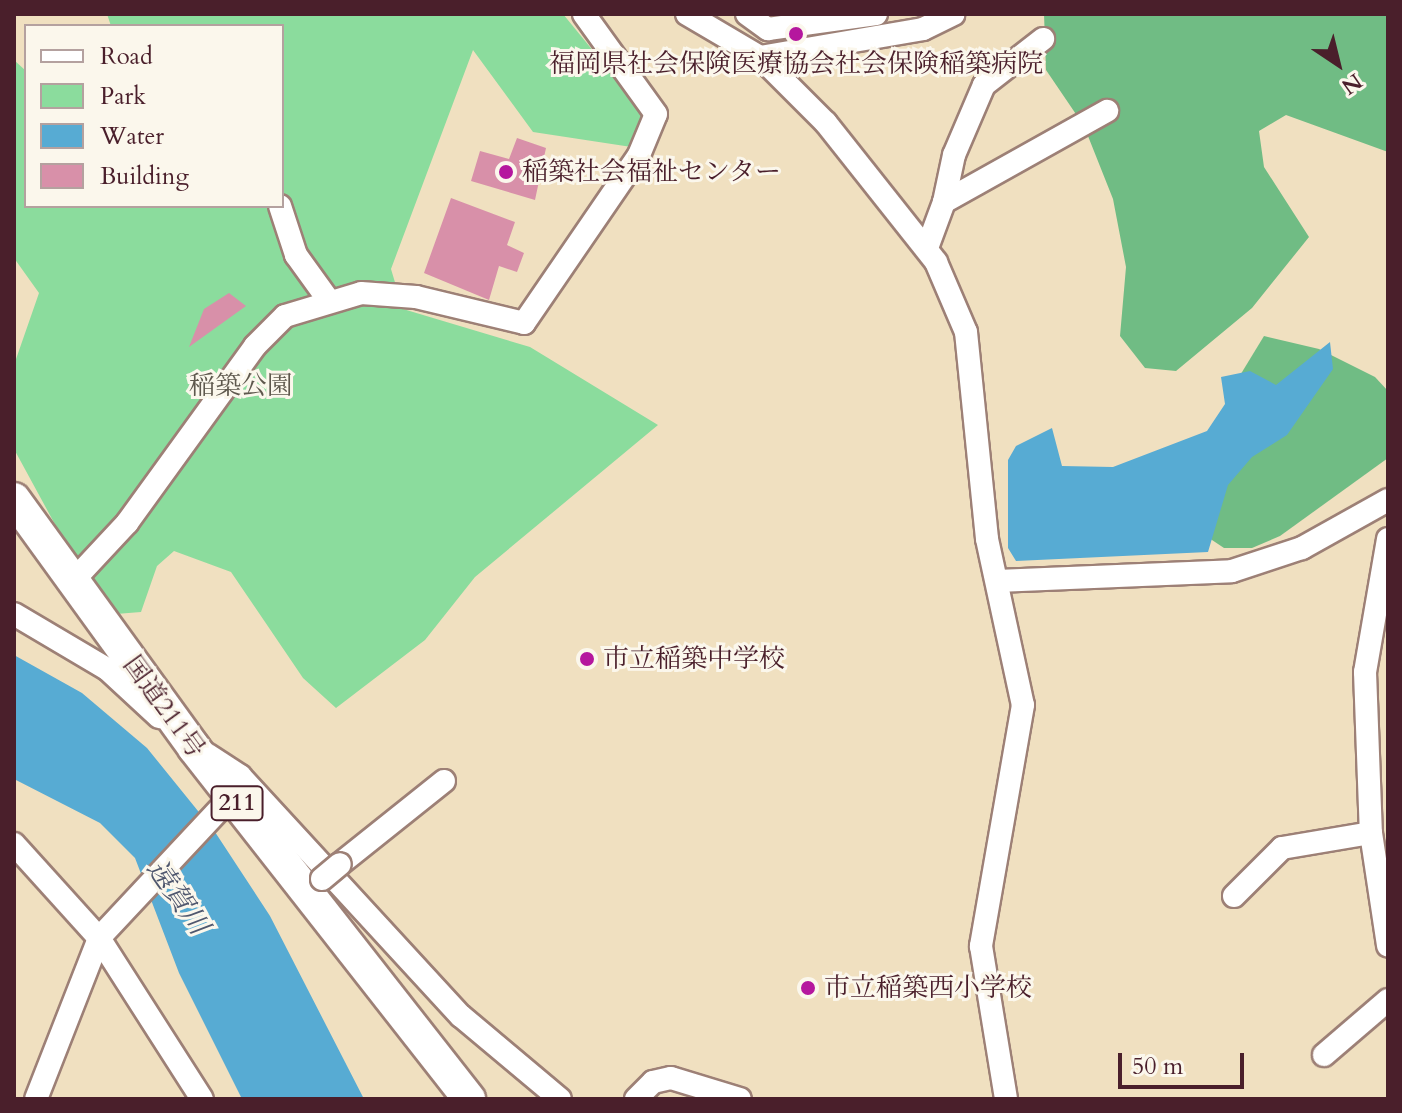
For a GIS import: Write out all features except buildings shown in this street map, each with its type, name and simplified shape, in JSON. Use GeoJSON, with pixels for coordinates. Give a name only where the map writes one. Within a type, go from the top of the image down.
{"type":"FeatureCollection","features":[{"type":"Feature","properties":{"kind":"highway","name":"国道211号"},"geometry":{"type":"LineString","coordinates":[[14,499],[194,748],[227,801],[314,885],[469,1099]]}},
{"type":"Feature","properties":{"kind":"street"},"geometry":{"type":"LineString","coordinates":[[72,582],[127,523],[270,327],[327,298],[416,297],[524,323],[639,155],[656,114],[584,14]]}},
{"type":"Feature","properties":{"kind":"street"},"geometry":{"type":"LineString","coordinates":[[687,14],[760,57],[826,123],[927,248],[966,332],[997,581],[1023,705],[981,946],[1006,1099]]}},
{"type":"Feature","properties":{"kind":"street"},"geometry":{"type":"LineString","coordinates":[[747,14],[768,29],[876,14]]}},
{"type":"Feature","properties":{"kind":"street"},"geometry":{"type":"LineString","coordinates":[[760,57],[923,29],[954,14]]}},
{"type":"Feature","properties":{"kind":"street"},"geometry":{"type":"LineString","coordinates":[[927,248],[944,202],[954,155],[984,85],[1043,39]]}},
{"type":"Feature","properties":{"kind":"street"},"geometry":{"type":"LineString","coordinates":[[944,202],[1107,111]]}},
{"type":"Feature","properties":{"kind":"street"},"geometry":{"type":"LineString","coordinates":[[281,208],[296,255],[327,298]]}},
{"type":"Feature","properties":{"kind":"street"},"geometry":{"type":"LineString","coordinates":[[997,581],[1232,571],[1302,548],[1386,507]]}},
{"type":"Feature","properties":{"kind":"street"},"geometry":{"type":"LineString","coordinates":[[1388,539],[1365,672],[1371,833],[1388,946]]}},
{"type":"Feature","properties":{"kind":"street"},"geometry":{"type":"LineString","coordinates":[[14,614],[107,669],[194,748],[240,776],[461,1016],[560,1099]]}},
{"type":"Feature","properties":{"kind":"street"},"geometry":{"type":"LineString","coordinates":[[314,885],[444,781]]}},
{"type":"Feature","properties":{"kind":"street"},"geometry":{"type":"LineString","coordinates":[[36,1099],[99,938],[227,801]]}},
{"type":"Feature","properties":{"kind":"street"},"geometry":{"type":"LineString","coordinates":[[1234,896],[1282,848],[1371,833]]}},
{"type":"Feature","properties":{"kind":"street"},"geometry":{"type":"LineString","coordinates":[[14,844],[99,938],[202,1099]]}},
{"type":"Feature","properties":{"kind":"street"},"geometry":{"type":"LineString","coordinates":[[1324,1055],[1388,1000]]}},
{"type":"Feature","properties":{"kind":"street"},"geometry":{"type":"LineString","coordinates":[[636,1099],[653,1082],[671,1078],[740,1099]]}},
{"type":"Feature","properties":{"kind":"green space","name":"稲築公園"},"geometry":{"type":"Polygon","coordinates":[[[107,14],[563,14],[644,113],[648,128],[638,148],[533,132],[473,50],[391,269],[403,309],[530,347],[658,425],[475,577],[425,640],[336,708],[303,678],[231,572],[174,551],[157,566],[141,612],[116,614],[82,574],[14,449],[15,362],[39,293],[14,258],[14,60],[24,69],[24,208],[284,208],[284,24],[110,24],[107,14]]]}},
{"type":"Feature","properties":{"kind":"green space"},"geometry":{"type":"Polygon","coordinates":[[[1044,14],[1388,14],[1388,152],[1286,115],[1259,131],[1264,167],[1309,237],[1252,308],[1176,371],[1145,368],[1120,336],[1126,267],[1113,199],[1084,126],[1046,70],[1044,14]]]}},
{"type":"Feature","properties":{"kind":"green space"},"geometry":{"type":"Polygon","coordinates":[[[1264,336],[1319,349],[1375,377],[1388,391],[1388,458],[1280,536],[1252,548],[1224,548],[1197,530],[1239,377],[1264,336]]]}},
{"type":"Feature","properties":{"kind":"water"},"geometry":{"type":"Polygon","coordinates":[[[1330,342],[1333,369],[1287,435],[1252,457],[1228,485],[1208,552],[1016,561],[1008,548],[1008,460],[1016,446],[1052,428],[1062,466],[1113,467],[1207,431],[1225,404],[1221,377],[1250,371],[1276,385],[1330,342]]]}},
{"type":"Feature","properties":{"kind":"water","name":"遠賀川"},"geometry":{"type":"Polygon","coordinates":[[[14,655],[82,693],[147,748],[215,832],[270,916],[364,1099],[242,1099],[179,973],[135,858],[100,823],[14,779],[14,655]]]}},
{"type":"Feature","properties":{"kind":"place","name":"福岡県社会保険医療協会社会保険稲築病院"},"geometry":{"type":"Point","coordinates":[796,34]}},
{"type":"Feature","properties":{"kind":"place","name":"稲築社会福祉センター"},"geometry":{"type":"Point","coordinates":[506,172]}},
{"type":"Feature","properties":{"kind":"place","name":"市立稲築中学校"},"geometry":{"type":"Point","coordinates":[587,659]}},
{"type":"Feature","properties":{"kind":"place","name":"市立稲築西小学校"},"geometry":{"type":"Point","coordinates":[808,988]}}]}
